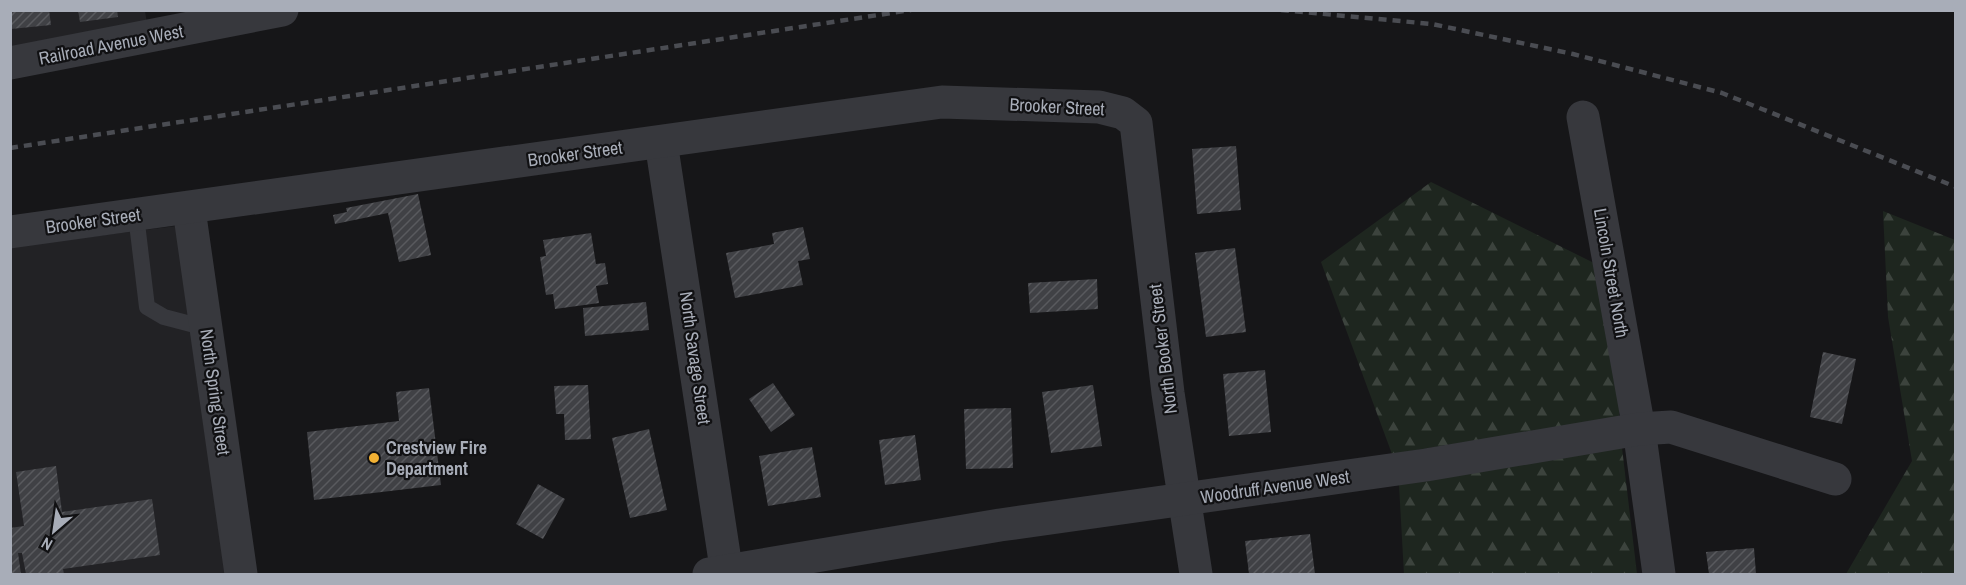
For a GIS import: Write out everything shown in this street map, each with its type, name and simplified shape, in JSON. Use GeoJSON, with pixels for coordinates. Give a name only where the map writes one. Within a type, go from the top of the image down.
{"type":"FeatureCollection","features":[{"type":"Feature","properties":{"kind":"street","name":"Railroad Avenue West"},"geometry":{"type":"LineString","coordinates":[[10,63],[162,23],[282,10]]}},
{"type":"Feature","properties":{"kind":"street","name":"Brooker Street"},"geometry":{"type":"LineString","coordinates":[[10,232],[189,209],[942,102],[1099,107],[1123,113],[1136,123]]}},
{"type":"Feature","properties":{"kind":"street","name":"Lincoln Street North"},"geometry":{"type":"LineString","coordinates":[[1583,117],[1639,429],[1659,574]]}},
{"type":"Feature","properties":{"kind":"street","name":"North Booker Street"},"geometry":{"type":"LineString","coordinates":[[1136,123],[1183,501],[1196,574]]}},
{"type":"Feature","properties":{"kind":"street","name":"North Savage Street"},"geometry":{"type":"LineString","coordinates":[[661,142],[721,574]]}},
{"type":"Feature","properties":{"kind":"street","name":"North Spring Street"},"geometry":{"type":"LineString","coordinates":[[189,209],[241,574]]}},
{"type":"Feature","properties":{"kind":"street","name":"Woodruff Avenue West"},"geometry":{"type":"LineString","coordinates":[[721,574],[1000,525],[1183,501],[1639,429],[1671,427],[1835,479]]}},
{"type":"Feature","properties":{"kind":"lane"},"geometry":{"type":"LineString","coordinates":[[136,215],[147,307],[164,317],[206,328]]}},
{"type":"Feature","properties":{"kind":"shaded area"},"geometry":{"type":"Polygon","coordinates":[[[11,11],[145,11],[147,23],[11,48],[11,11]]]}},
{"type":"Feature","properties":{"kind":"shaded area"},"geometry":{"type":"Polygon","coordinates":[[[176,226],[225,574],[11,574],[10,247],[176,226]]]}},
{"type":"Feature","properties":{"kind":"green space"},"geometry":{"type":"Polygon","coordinates":[[[1431,182],[1594,263],[1619,405],[1619,417],[1392,454],[1321,262],[1431,182]]]}},
{"type":"Feature","properties":{"kind":"green space"},"geometry":{"type":"Polygon","coordinates":[[[1883,211],[1955,240],[1955,574],[1846,574],[1912,461],[1888,317],[1883,211]]]}},
{"type":"Feature","properties":{"kind":"green space"},"geometry":{"type":"Polygon","coordinates":[[[1622,448],[1637,574],[1404,574],[1399,484],[1622,448]]]}},
{"type":"Feature","properties":{"kind":"building"},"geometry":{"type":"Polygon","coordinates":[[[10,10],[49,10],[51,25],[11,29],[10,10]]]}},
{"type":"Feature","properties":{"kind":"building"},"geometry":{"type":"Polygon","coordinates":[[[78,10],[117,10],[118,17],[80,22],[78,10]]]}},
{"type":"Feature","properties":{"kind":"building"},"geometry":{"type":"Polygon","coordinates":[[[1236,146],[1241,210],[1197,214],[1192,149],[1236,146]]]}},
{"type":"Feature","properties":{"kind":"building"},"geometry":{"type":"Polygon","coordinates":[[[418,194],[431,255],[399,262],[388,213],[335,224],[333,215],[347,212],[346,208],[418,194]]]}},
{"type":"Feature","properties":{"kind":"building"},"geometry":{"type":"Polygon","coordinates":[[[803,227],[810,259],[798,261],[803,285],[735,298],[726,253],[774,244],[772,233],[803,227]]]}},
{"type":"Feature","properties":{"kind":"building"},"geometry":{"type":"Polygon","coordinates":[[[591,233],[596,264],[605,263],[608,284],[596,286],[599,303],[555,309],[553,294],[546,295],[540,257],[546,256],[543,240],[591,233]]]}},
{"type":"Feature","properties":{"kind":"building"},"geometry":{"type":"Polygon","coordinates":[[[1235,248],[1246,332],[1206,337],[1195,253],[1235,248]]]}},
{"type":"Feature","properties":{"kind":"building"},"geometry":{"type":"Polygon","coordinates":[[[1097,279],[1098,309],[1030,313],[1028,283],[1097,279]]]}},
{"type":"Feature","properties":{"kind":"building"},"geometry":{"type":"Polygon","coordinates":[[[646,302],[649,330],[585,336],[583,308],[646,302]]]}},
{"type":"Feature","properties":{"kind":"building"},"geometry":{"type":"Polygon","coordinates":[[[1823,352],[1856,359],[1842,424],[1810,417],[1823,352]]]}},
{"type":"Feature","properties":{"kind":"building"},"geometry":{"type":"Polygon","coordinates":[[[1265,370],[1271,432],[1229,436],[1223,374],[1265,370]]]}},
{"type":"Feature","properties":{"kind":"building"},"geometry":{"type":"Polygon","coordinates":[[[773,383],[795,415],[771,432],[749,399],[773,383]]]}},
{"type":"Feature","properties":{"kind":"building"},"geometry":{"type":"Polygon","coordinates":[[[588,385],[591,439],[565,440],[564,414],[556,414],[554,386],[588,385]]]}},
{"type":"Feature","properties":{"kind":"building"},"geometry":{"type":"Polygon","coordinates":[[[1093,385],[1102,446],[1051,453],[1042,392],[1093,385]]]}},
{"type":"Feature","properties":{"kind":"building","name":"Crestview Fire Department"},"geometry":{"type":"Polygon","coordinates":[[[429,388],[441,485],[314,500],[307,432],[399,421],[396,392],[429,388]]]}},
{"type":"Feature","properties":{"kind":"building"},"geometry":{"type":"Polygon","coordinates":[[[1011,408],[1013,468],[966,469],[964,409],[1011,408]]]}},
{"type":"Feature","properties":{"kind":"building"},"geometry":{"type":"Polygon","coordinates":[[[649,429],[667,510],[630,518],[612,438],[649,429]]]}},
{"type":"Feature","properties":{"kind":"building"},"geometry":{"type":"Polygon","coordinates":[[[915,435],[921,480],[885,485],[879,440],[915,435]]]}},
{"type":"Feature","properties":{"kind":"building"},"geometry":{"type":"Polygon","coordinates":[[[812,447],[821,497],[768,506],[759,456],[812,447]]]}},
{"type":"Feature","properties":{"kind":"building"},"geometry":{"type":"Polygon","coordinates":[[[56,466],[62,512],[152,499],[160,555],[63,569],[64,574],[26,574],[22,553],[18,553],[21,574],[10,574],[10,528],[24,526],[16,472],[56,466]]]}},
{"type":"Feature","properties":{"kind":"building"},"geometry":{"type":"Polygon","coordinates":[[[538,484],[565,499],[543,539],[516,524],[538,484]]]}},
{"type":"Feature","properties":{"kind":"building"},"geometry":{"type":"Polygon","coordinates":[[[1310,534],[1315,574],[1249,574],[1245,541],[1310,534]]]}},
{"type":"Feature","properties":{"kind":"building"},"geometry":{"type":"Polygon","coordinates":[[[1754,548],[1756,574],[1709,574],[1706,552],[1754,548]]]}},
{"type":"Feature","properties":{"kind":"railway"},"geometry":{"type":"LineString","coordinates":[[10,148],[911,10]]}},
{"type":"Feature","properties":{"kind":"railway"},"geometry":{"type":"LineString","coordinates":[[1281,10],[1432,24],[1573,54],[1722,93],[1956,187]]}},
{"type":"Feature","properties":{"kind":"place","name":"Crestview Fire Department"},"geometry":{"type":"Point","coordinates":[374,458]}}]}
